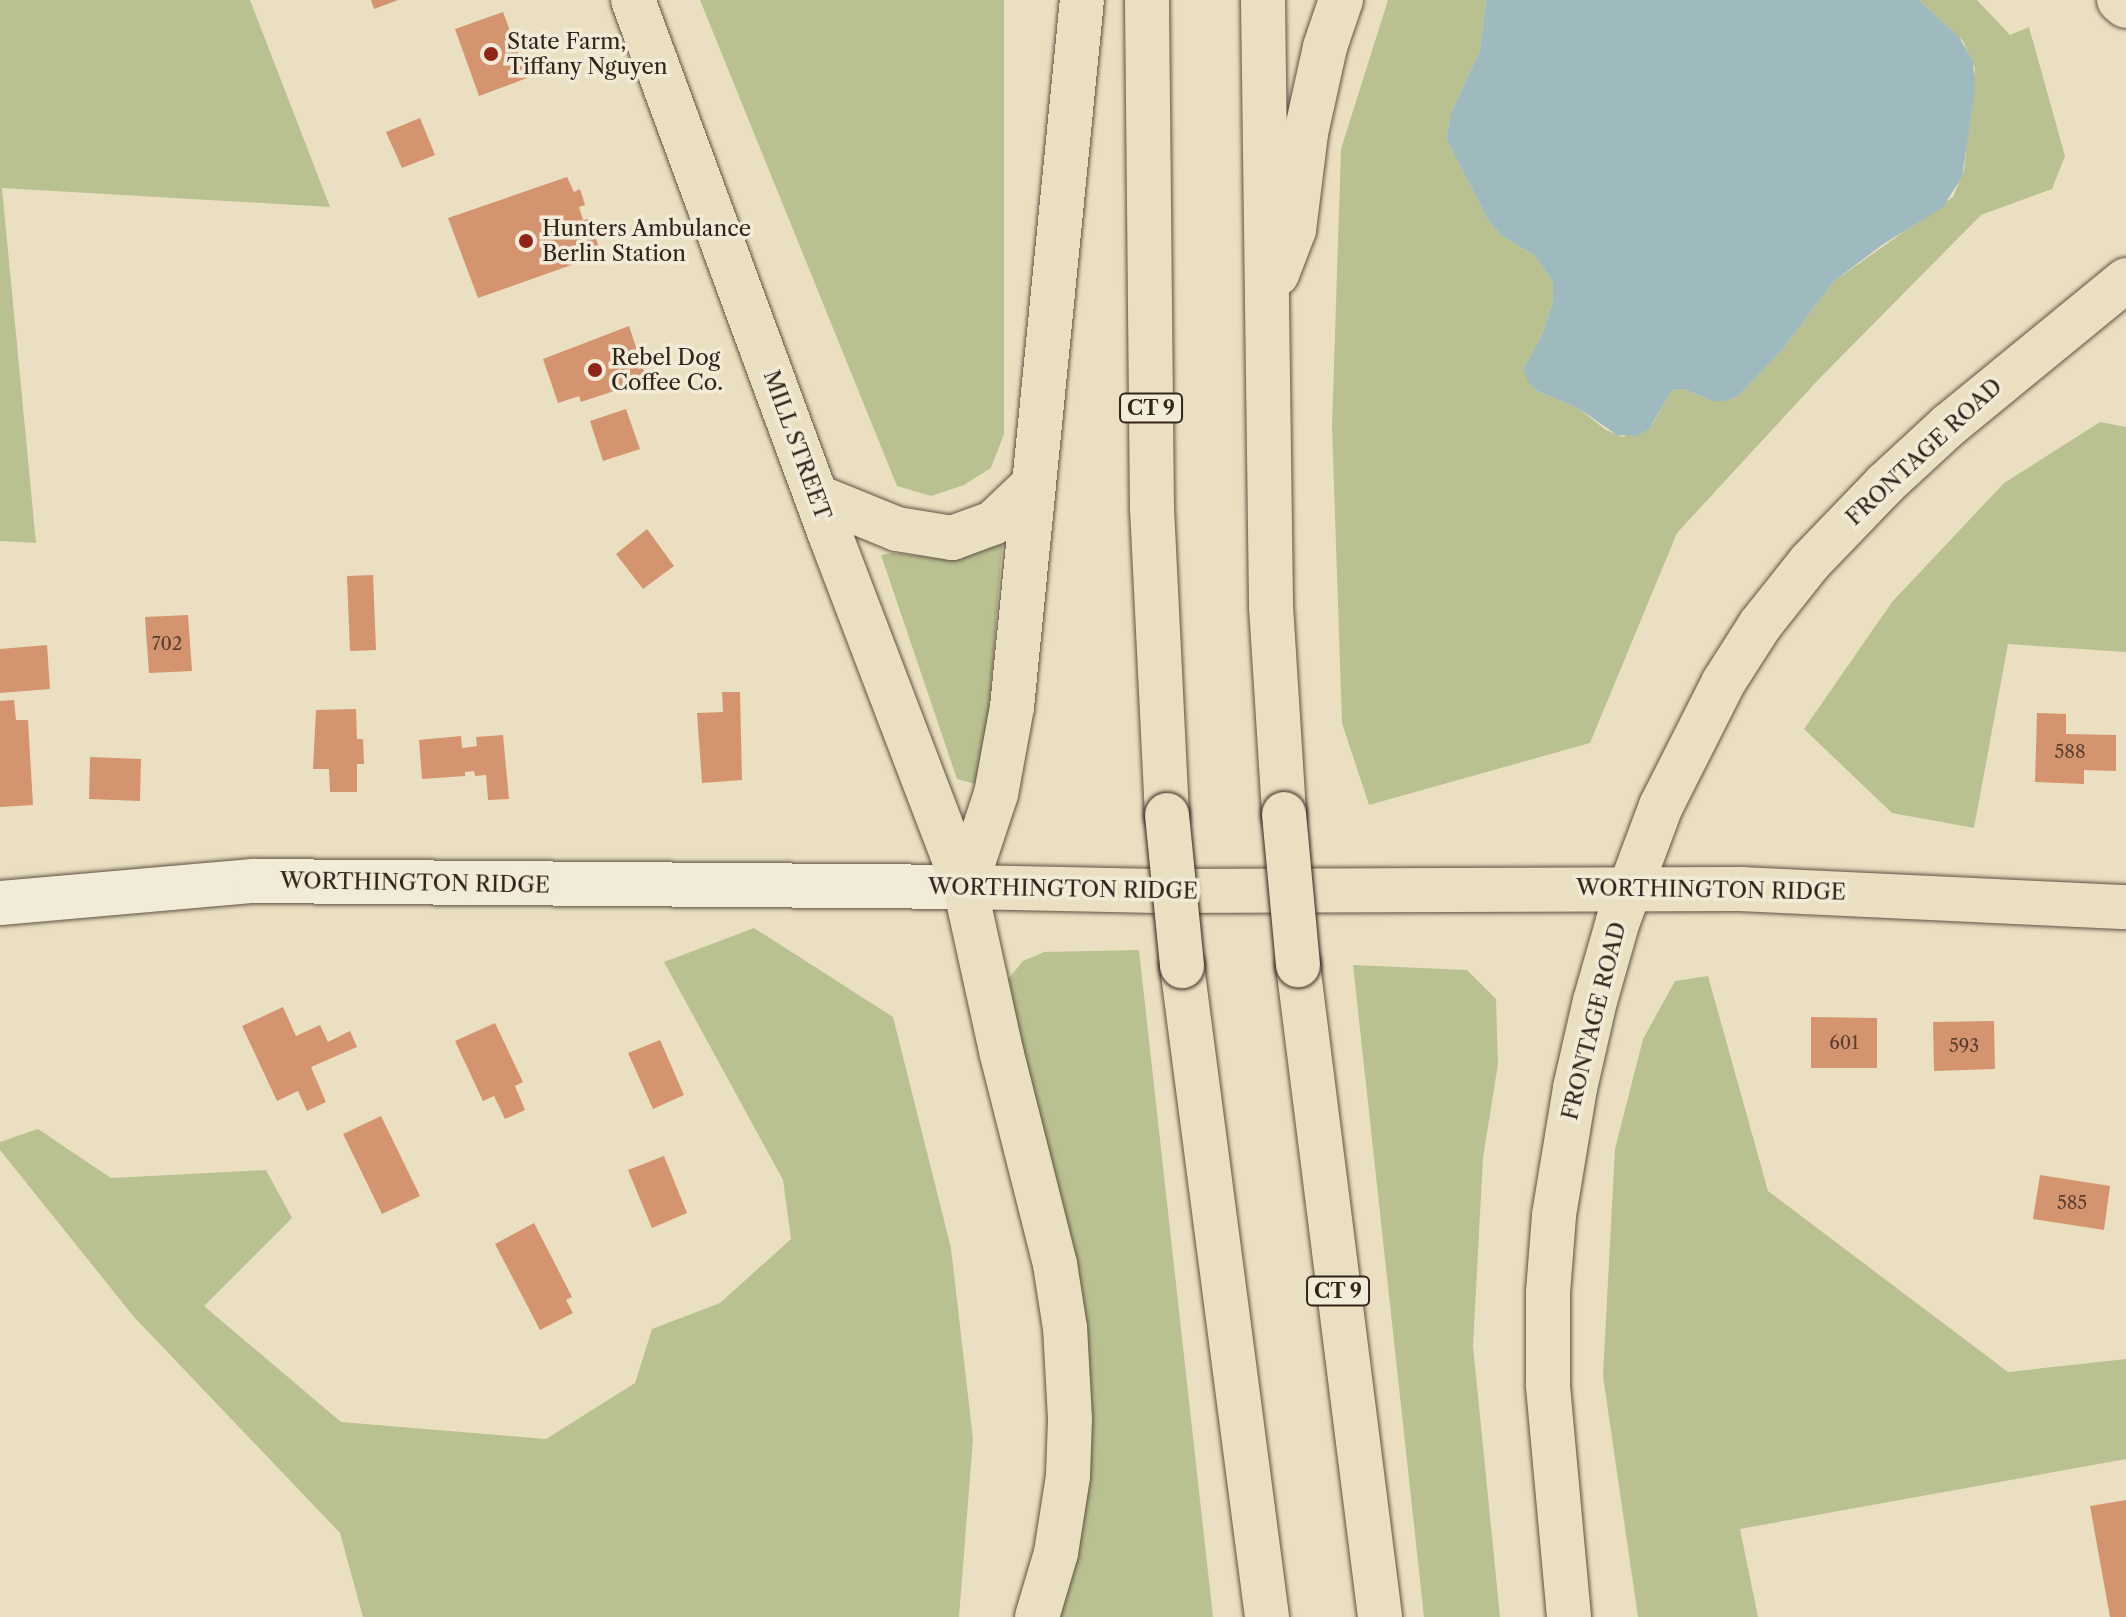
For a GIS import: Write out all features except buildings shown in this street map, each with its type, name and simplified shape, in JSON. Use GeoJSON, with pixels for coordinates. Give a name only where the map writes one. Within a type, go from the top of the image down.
{"type":"FeatureCollection","features":[{"type":"Feature","properties":{"kind":"main road","name":"MILL STREET"},"geometry":{"type":"LineString","coordinates":[[633,0],[816,496],[965,887],[1002,1055],[1055,1264],[1065,1328],[1070,1419],[1068,1476],[1056,1553],[1037,1617]]}},
{"type":"Feature","properties":{"kind":"main road"},"geometry":{"type":"LineString","coordinates":[[965,887],[996,794],[1006,744],[1082,0]]}},
{"type":"Feature","properties":{"kind":"main road","name":"CT 9"},"geometry":{"type":"LineString","coordinates":[[1147,0],[1152,508],[1167,815],[1182,966],[1267,1617]]}},
{"type":"Feature","properties":{"kind":"main road","name":"CT 9"},"geometry":{"type":"LineString","coordinates":[[1263,0],[1271,606],[1284,814],[1298,965],[1380,1617]]}},
{"type":"Feature","properties":{"kind":"main road"},"geometry":{"type":"LineString","coordinates":[[1265,303],[1294,230],[1306,133],[1325,47],[1341,0]]}},
{"type":"Feature","properties":{"kind":"main road"},"geometry":{"type":"LineString","coordinates":[[2119,0],[2126,6]]}},
{"type":"Feature","properties":{"kind":"main road","name":"FRONTAGE ROAD"},"geometry":{"type":"LineString","coordinates":[[1569,1617],[1548,1398],[1551,1249],[1575,1088],[1598,987],[1629,888],[1692,739],[1748,643],[1789,587],[1858,510],[1939,433],[2126,280]]}},
{"type":"Feature","properties":{"kind":"main road"},"geometry":{"type":"LineString","coordinates":[[816,496],[897,529],[944,538],[972,534],[993,523],[1033,485]]}},
{"type":"Feature","properties":{"kind":"main road","name":"WORTHINGTON RIDGE"},"geometry":{"type":"LineString","coordinates":[[965,887],[1159,891],[1808,890],[2126,907]]}},
{"type":"Feature","properties":{"kind":"street","name":"WORTHINGTON RIDGE"},"geometry":{"type":"LineString","coordinates":[[0,903],[254,881],[965,887]]}},
{"type":"Feature","properties":{"kind":"green space"},"geometry":{"type":"Polygon","coordinates":[[[0,0],[250,0],[330,207],[2,188],[36,543],[0,541],[0,0]]]}},
{"type":"Feature","properties":{"kind":"green space"},"geometry":{"type":"Polygon","coordinates":[[[700,0],[1004,0],[1004,434],[991,468],[964,485],[931,496],[897,486],[700,0]]]}},
{"type":"Feature","properties":{"kind":"green space"},"geometry":{"type":"Polygon","coordinates":[[[1388,0],[1486,0],[1480,50],[1451,113],[1446,139],[1488,220],[1502,236],[1534,255],[1553,282],[1553,301],[1541,337],[1523,369],[1537,391],[1578,408],[1606,430],[1623,437],[1653,423],[1672,390],[1684,389],[1713,401],[1726,401],[1738,396],[1782,350],[1833,282],[1953,197],[1964,170],[1975,68],[1963,41],[1919,0],[1977,0],[2010,35],[2029,27],[2065,156],[2052,189],[1981,215],[1818,380],[1677,533],[1590,743],[1369,805],[1342,723],[1332,427],[1341,149],[1388,0]]]}},
{"type":"Feature","properties":{"kind":"green space"},"geometry":{"type":"Polygon","coordinates":[[[2100,422],[2126,427],[2126,652],[2008,644],[1974,828],[1892,813],[1804,729],[1892,602],[2004,483],[2100,422]]]}},
{"type":"Feature","properties":{"kind":"green space"},"geometry":{"type":"Polygon","coordinates":[[[1003,534],[985,762],[975,784],[957,779],[881,555],[891,553],[935,558],[986,550],[1003,534]]]}},
{"type":"Feature","properties":{"kind":"green space"},"geometry":{"type":"Polygon","coordinates":[[[754,928],[893,1017],[951,1248],[973,1439],[959,1617],[363,1617],[340,1533],[134,1317],[0,1150],[0,1142],[38,1129],[111,1178],[266,1170],[292,1218],[204,1306],[341,1422],[546,1439],[635,1383],[652,1329],[720,1303],[791,1239],[783,1180],[664,962],[754,928]]]}},
{"type":"Feature","properties":{"kind":"green space"},"geometry":{"type":"Polygon","coordinates":[[[1139,950],[1213,1617],[1052,1617],[1079,1501],[1006,1007],[1008,979],[1023,961],[1044,952],[1139,950]]]}},
{"type":"Feature","properties":{"kind":"green space"},"geometry":{"type":"Polygon","coordinates":[[[1353,965],[1467,970],[1496,999],[1498,1064],[1483,1158],[1473,1346],[1500,1617],[1424,1617],[1353,965]]]}},
{"type":"Feature","properties":{"kind":"green space"},"geometry":{"type":"Polygon","coordinates":[[[1708,976],[1768,1191],[2008,1372],[2126,1359],[2126,1459],[1740,1529],[1758,1617],[1638,1617],[1603,1376],[1615,1149],[1643,1039],[1675,981],[1708,976]]]}},
{"type":"Feature","properties":{"kind":"water"},"geometry":{"type":"Polygon","coordinates":[[[1486,0],[1919,0],[1959,37],[1973,61],[1975,89],[1962,177],[1943,207],[1882,245],[1833,282],[1782,350],[1738,396],[1726,401],[1713,401],[1684,389],[1672,390],[1649,429],[1636,436],[1617,435],[1578,408],[1537,391],[1528,381],[1523,369],[1541,337],[1553,301],[1553,282],[1534,255],[1502,236],[1488,220],[1446,139],[1451,113],[1480,50],[1486,0]]]}},
{"type":"Feature","properties":{"kind":"place","name":"State Farm, Tiffany Nguyen"},"geometry":{"type":"Point","coordinates":[491,54]}},
{"type":"Feature","properties":{"kind":"place","name":"Hunters Ambulance Berlin Station"},"geometry":{"type":"Point","coordinates":[526,241]}},
{"type":"Feature","properties":{"kind":"place","name":"Rebel Dog Coffee Co."},"geometry":{"type":"Point","coordinates":[595,370]}}]}
